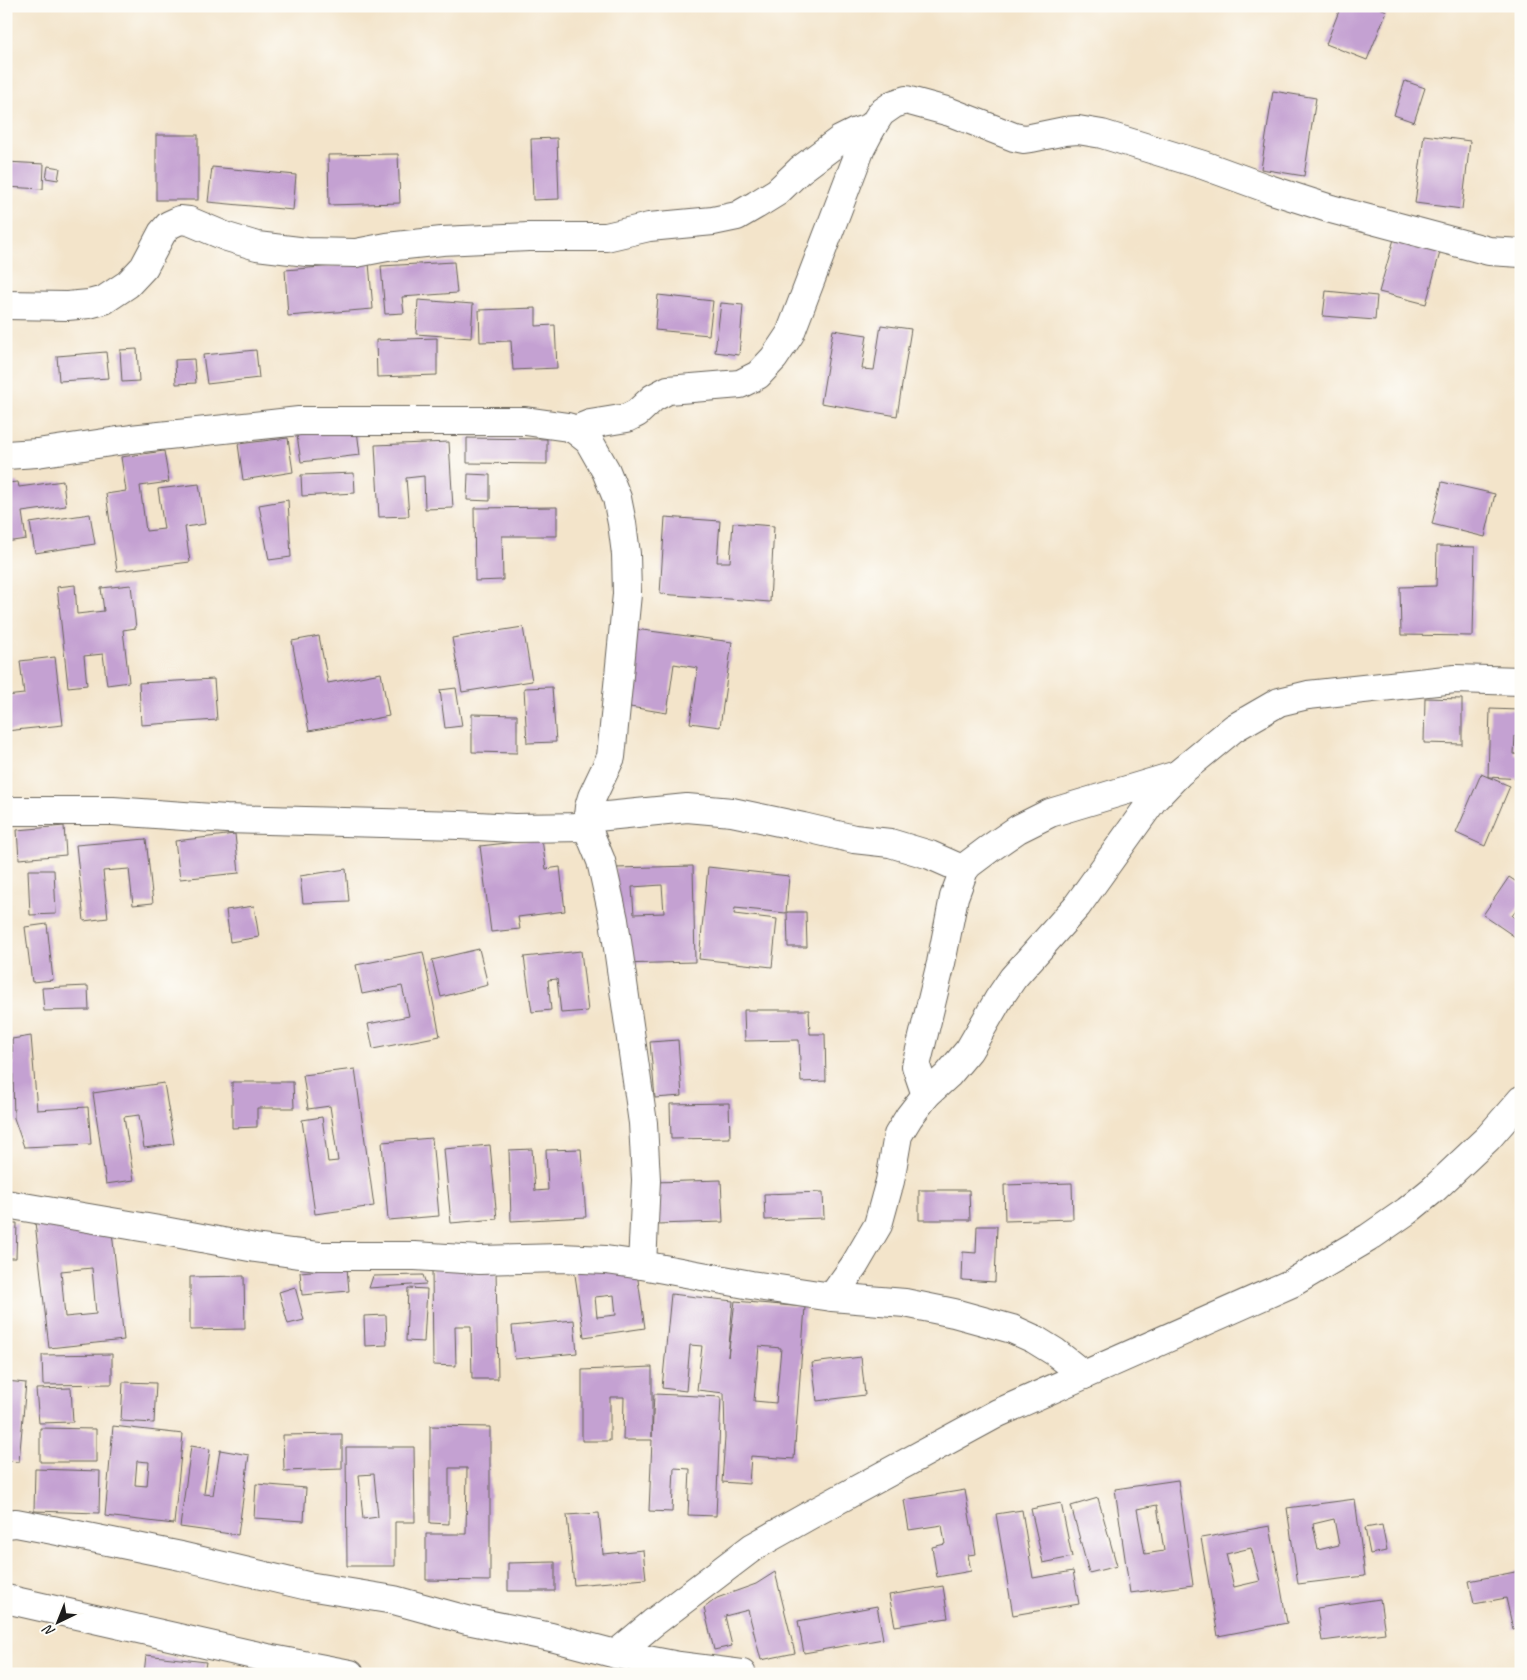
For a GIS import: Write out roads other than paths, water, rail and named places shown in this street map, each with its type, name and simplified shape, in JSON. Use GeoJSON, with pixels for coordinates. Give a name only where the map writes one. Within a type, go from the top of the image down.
{"type":"FeatureCollection","features":[{"type":"Feature","properties":{"kind":"street"},"geometry":{"type":"LineString","coordinates":[[575,430],[590,424],[627,418],[637,413],[654,398],[668,390],[740,384],[758,375],[774,358],[790,334],[833,220],[848,188],[861,148],[872,127],[881,113],[894,104],[906,100],[950,112],[1014,137],[1024,139],[1078,130],[1102,134],[1203,165],[1331,209],[1489,251],[1521,253]]}},
{"type":"Feature","properties":{"kind":"street"},"geometry":{"type":"LineString","coordinates":[[6,305],[67,306],[89,304],[104,300],[128,284],[144,267],[162,233],[169,225],[180,220],[189,221],[226,237],[256,246],[308,252],[356,253],[387,247],[442,241],[529,237],[606,237],[649,227],[713,221],[736,216],[756,205],[777,192],[800,170],[840,140],[872,127]]}},
{"type":"Feature","properties":{"kind":"street"},"geometry":{"type":"LineString","coordinates":[[6,455],[37,453],[131,439],[299,421],[525,421],[549,423],[575,430],[589,440],[606,471],[617,498],[626,554],[627,594],[611,757],[597,785],[589,807],[587,823],[601,861],[613,911],[643,1122],[646,1180],[642,1265]]}},
{"type":"Feature","properties":{"kind":"street"},"geometry":{"type":"LineString","coordinates":[[832,1296],[854,1266],[878,1225],[890,1181],[898,1135],[909,1117],[926,1095],[948,1075],[969,1050],[1013,978],[1077,906],[1153,800],[1178,774],[1234,728],[1279,702],[1308,694],[1454,679],[1521,681]]}},
{"type":"Feature","properties":{"kind":"street"},"geometry":{"type":"LineString","coordinates":[[926,1095],[916,1066],[939,971],[954,897],[964,870],[989,849],[1018,829],[1050,813],[1178,774]]}},
{"type":"Feature","properties":{"kind":"street"},"geometry":{"type":"LineString","coordinates":[[6,811],[113,811],[226,819],[524,828],[587,823],[687,808],[732,812],[803,826],[854,839],[890,843],[930,855],[964,870]]}},
{"type":"Feature","properties":{"kind":"street"},"geometry":{"type":"LineString","coordinates":[[616,1654],[668,1611],[753,1547],[998,1413],[1292,1282],[1368,1238],[1407,1211],[1434,1189],[1488,1138],[1521,1100]]}},
{"type":"Feature","properties":{"kind":"street"},"geometry":{"type":"LineString","coordinates":[[6,1204],[255,1248],[319,1256],[415,1256],[479,1260],[561,1258],[606,1260],[751,1285],[832,1296],[905,1303],[954,1312],[1012,1329],[1034,1339],[1055,1352],[1084,1375]]}},
{"type":"Feature","properties":{"kind":"street"},"geometry":{"type":"LineString","coordinates":[[6,1524],[16,1523],[53,1530],[181,1556],[308,1586],[394,1600],[467,1620],[551,1637],[616,1654],[679,1666],[742,1674]]}},
{"type":"Feature","properties":{"kind":"street"},"geometry":{"type":"LineString","coordinates":[[6,1600],[267,1658],[350,1674]]}}]}
